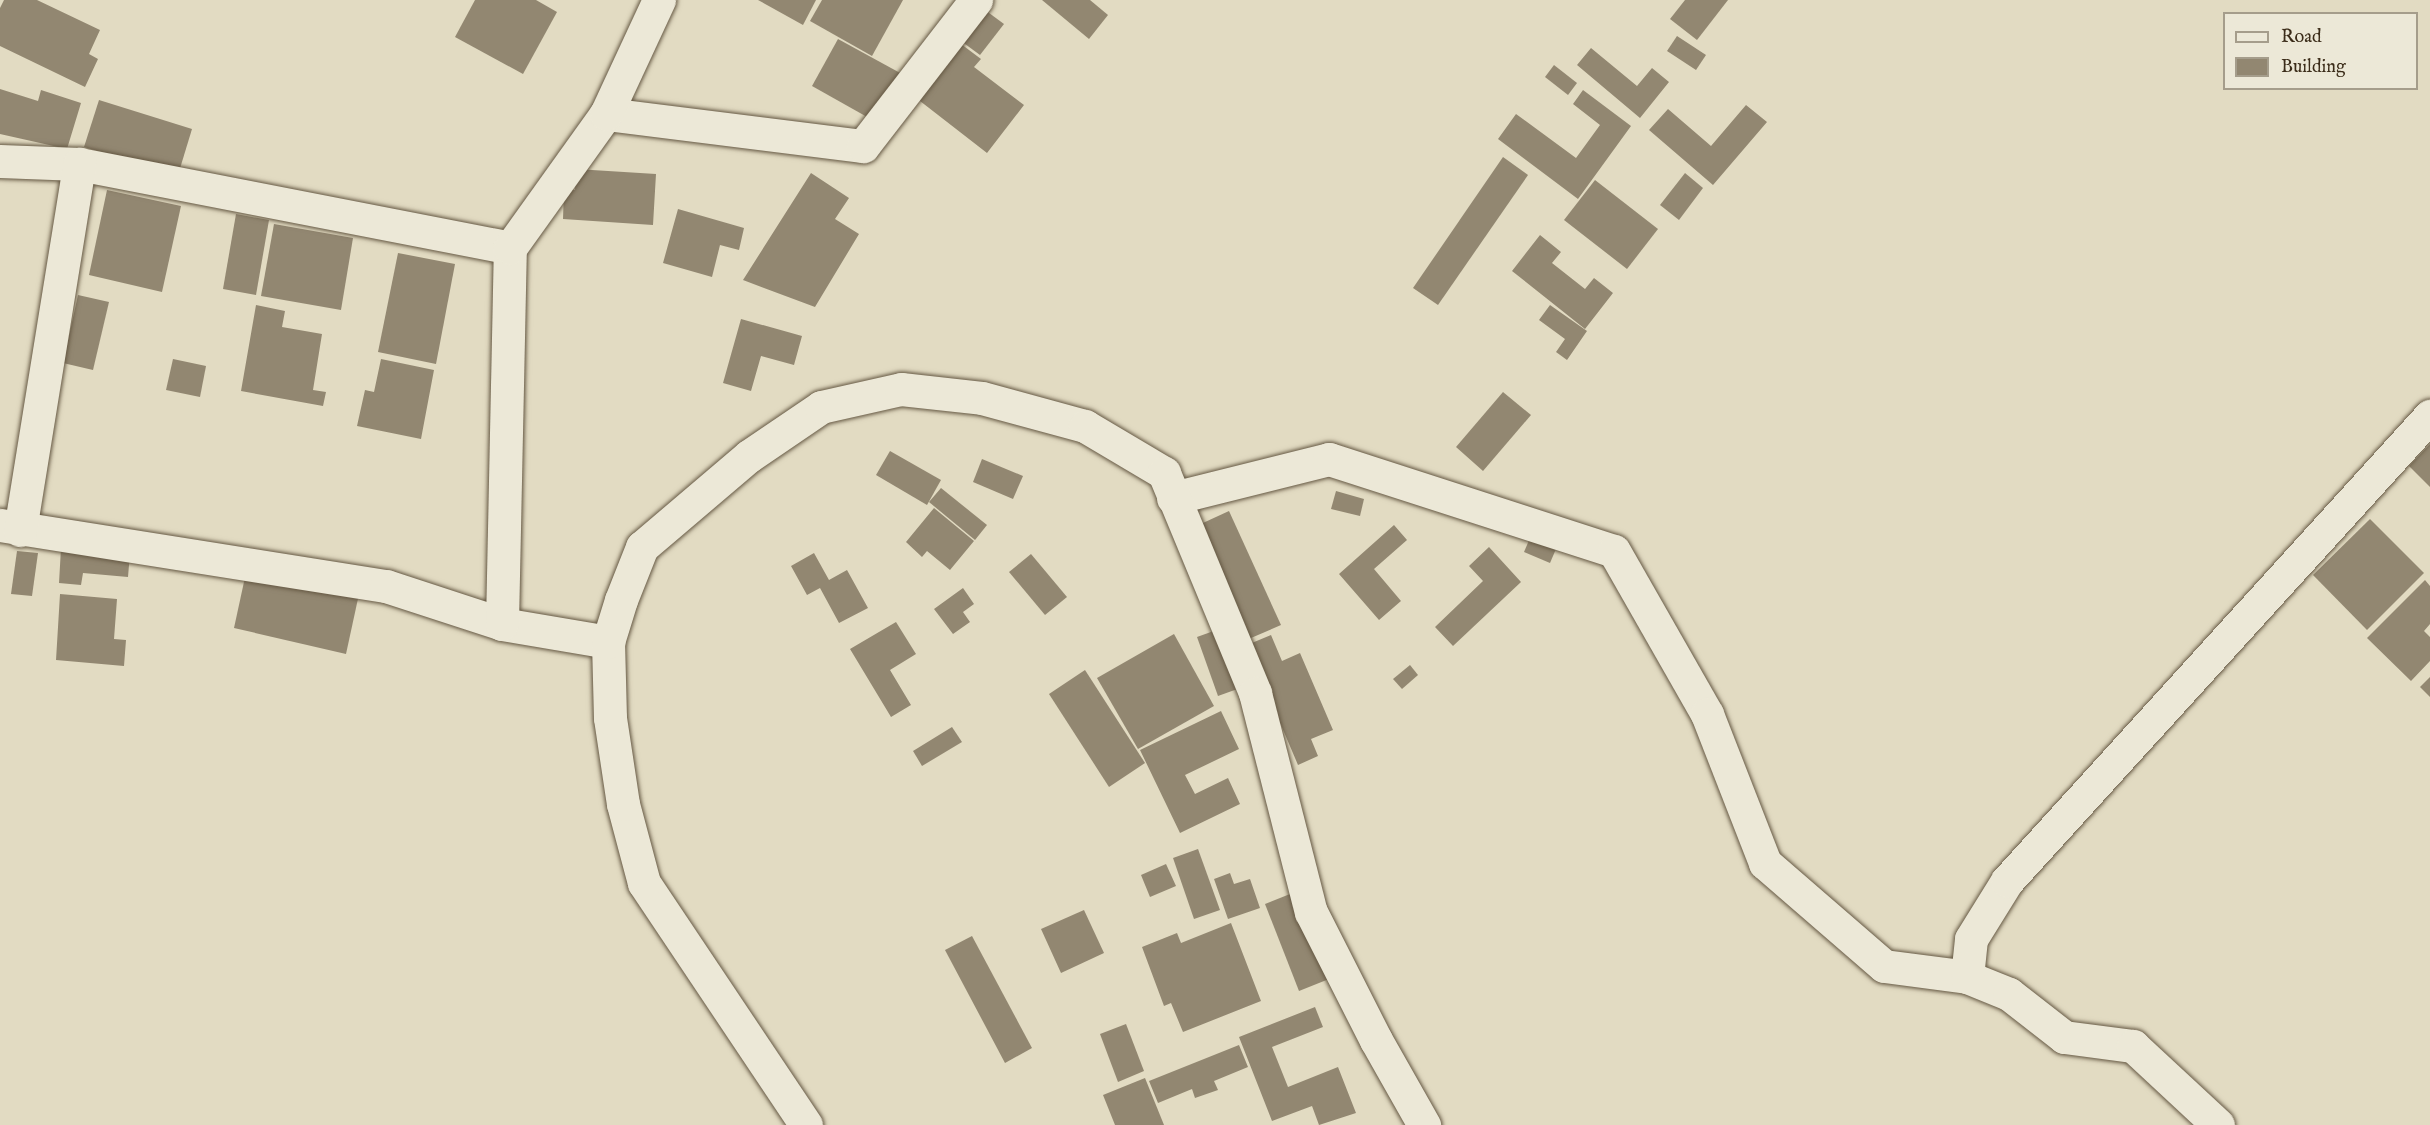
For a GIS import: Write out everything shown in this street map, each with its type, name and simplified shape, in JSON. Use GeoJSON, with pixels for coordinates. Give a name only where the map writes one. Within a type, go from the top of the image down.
{"type":"FeatureCollection","features":[{"type":"Feature","properties":{"kind":"street"},"geometry":{"type":"LineString","coordinates":[[502,624],[510,248],[606,114],[659,0]]}},
{"type":"Feature","properties":{"kind":"street"},"geometry":{"type":"LineString","coordinates":[[606,114],[863,146],[976,0]]}},
{"type":"Feature","properties":{"kind":"street"},"geometry":{"type":"LineString","coordinates":[[0,161],[80,164],[510,248]]}},
{"type":"Feature","properties":{"kind":"street"},"geometry":{"type":"LineString","coordinates":[[80,164],[10,528],[386,586],[502,624],[608,642]]}},
{"type":"Feature","properties":{"kind":"street"},"geometry":{"type":"LineString","coordinates":[[806,1125],[644,883],[623,804],[610,718],[608,642],[621,600],[642,547],[749,456],[821,407],[901,388],[982,398],[1085,426],[1164,473],[1255,693],[1311,912],[1376,1040],[1424,1125]]}},
{"type":"Feature","properties":{"kind":"street"},"geometry":{"type":"LineString","coordinates":[[1967,977],[1971,939],[2007,881],[2430,416]]}},
{"type":"Feature","properties":{"kind":"street"},"geometry":{"type":"LineString","coordinates":[[1173,498],[1329,459],[1614,551],[1707,714],[1765,863],[1884,966],[1967,977],[2009,994],[2064,1037],[2133,1046],[2218,1125]]}},
{"type":"Feature","properties":{"kind":"building"},"geometry":{"type":"Polygon","coordinates":[[[4,0],[37,0],[100,30],[89,54],[98,59],[85,87],[0,46],[0,8],[4,0]]]}},
{"type":"Feature","properties":{"kind":"building"},"geometry":{"type":"Polygon","coordinates":[[[475,0],[536,0],[557,12],[523,74],[455,37],[475,0]]]}},
{"type":"Feature","properties":{"kind":"building"},"geometry":{"type":"Polygon","coordinates":[[[758,0],[816,0],[803,25],[758,0]]]}},
{"type":"Feature","properties":{"kind":"building"},"geometry":{"type":"Polygon","coordinates":[[[822,0],[903,0],[872,56],[810,21],[822,0]]]}},
{"type":"Feature","properties":{"kind":"building"},"geometry":{"type":"Polygon","coordinates":[[[1042,0],[1090,0],[1108,15],[1089,39],[1042,0]]]}},
{"type":"Feature","properties":{"kind":"building"},"geometry":{"type":"Polygon","coordinates":[[[1685,0],[1728,0],[1697,40],[1670,19],[1685,0]]]}},
{"type":"Feature","properties":{"kind":"building"},"geometry":{"type":"Polygon","coordinates":[[[985,10],[1004,24],[980,55],[961,41],[985,10]]]}},
{"type":"Feature","properties":{"kind":"building"},"geometry":{"type":"Polygon","coordinates":[[[1677,36],[1706,55],[1696,70],[1667,51],[1677,36]]]}},
{"type":"Feature","properties":{"kind":"building"},"geometry":{"type":"Polygon","coordinates":[[[953,38],[981,59],[974,67],[1024,105],[987,153],[911,94],[953,38]]]}},
{"type":"Feature","properties":{"kind":"building"},"geometry":{"type":"Polygon","coordinates":[[[838,39],[902,74],[876,122],[812,86],[838,39]]]}},
{"type":"Feature","properties":{"kind":"building"},"geometry":{"type":"Polygon","coordinates":[[[1591,48],[1637,86],[1652,68],[1669,82],[1640,118],[1577,65],[1591,48]]]}},
{"type":"Feature","properties":{"kind":"building"},"geometry":{"type":"Polygon","coordinates":[[[1554,65],[1577,83],[1568,95],[1545,77],[1554,65]]]}},
{"type":"Feature","properties":{"kind":"building"},"geometry":{"type":"Polygon","coordinates":[[[0,89],[38,101],[41,90],[81,103],[67,149],[0,134],[0,89]]]}},
{"type":"Feature","properties":{"kind":"building"},"geometry":{"type":"Polygon","coordinates":[[[1583,90],[1631,126],[1578,199],[1498,139],[1516,114],[1576,158],[1600,125],[1573,104],[1583,90]]]}},
{"type":"Feature","properties":{"kind":"building"},"geometry":{"type":"Polygon","coordinates":[[[99,100],[192,129],[178,175],[84,147],[99,100]]]}},
{"type":"Feature","properties":{"kind":"building"},"geometry":{"type":"Polygon","coordinates":[[[1746,105],[1767,122],[1713,185],[1649,130],[1668,109],[1711,146],[1746,105]]]}},
{"type":"Feature","properties":{"kind":"building"},"geometry":{"type":"Polygon","coordinates":[[[1503,157],[1528,175],[1438,305],[1413,288],[1503,157]]]}},
{"type":"Feature","properties":{"kind":"building"},"geometry":{"type":"Polygon","coordinates":[[[576,169],[656,174],[653,225],[563,219],[564,189],[575,190],[576,169]]]}},
{"type":"Feature","properties":{"kind":"building"},"geometry":{"type":"Polygon","coordinates":[[[811,173],[849,198],[835,219],[859,234],[815,307],[743,280],[811,173]]]}},
{"type":"Feature","properties":{"kind":"building"},"geometry":{"type":"Polygon","coordinates":[[[1685,173],[1703,188],[1679,220],[1660,205],[1685,173]]]}},
{"type":"Feature","properties":{"kind":"building"},"geometry":{"type":"Polygon","coordinates":[[[1595,180],[1658,229],[1627,269],[1564,220],[1595,180]]]}},
{"type":"Feature","properties":{"kind":"building"},"geometry":{"type":"Polygon","coordinates":[[[107,190],[181,206],[162,292],[89,275],[107,190]]]}},
{"type":"Feature","properties":{"kind":"building"},"geometry":{"type":"Polygon","coordinates":[[[678,209],[744,228],[739,250],[720,245],[712,277],[663,263],[678,209]]]}},
{"type":"Feature","properties":{"kind":"building"},"geometry":{"type":"Polygon","coordinates":[[[236,214],[269,220],[256,295],[223,289],[236,214]]]}},
{"type":"Feature","properties":{"kind":"building"},"geometry":{"type":"Polygon","coordinates":[[[274,224],[353,238],[341,310],[261,296],[274,224]]]}},
{"type":"Feature","properties":{"kind":"building"},"geometry":{"type":"Polygon","coordinates":[[[1540,235],[1561,252],[1552,263],[1585,289],[1594,278],[1613,293],[1585,329],[1512,271],[1540,235]]]}},
{"type":"Feature","properties":{"kind":"building"},"geometry":{"type":"Polygon","coordinates":[[[398,253],[455,264],[436,364],[378,352],[398,253]]]}},
{"type":"Feature","properties":{"kind":"building"},"geometry":{"type":"Polygon","coordinates":[[[78,295],[109,302],[93,370],[63,363],[78,295]]]}},
{"type":"Feature","properties":{"kind":"building"},"geometry":{"type":"Polygon","coordinates":[[[256,305],[285,311],[282,327],[322,334],[313,390],[326,392],[323,406],[241,391],[256,305]]]}},
{"type":"Feature","properties":{"kind":"building"},"geometry":{"type":"Polygon","coordinates":[[[1550,305],[1587,331],[1567,360],[1556,352],[1565,339],[1539,320],[1550,305]]]}},
{"type":"Feature","properties":{"kind":"building"},"geometry":{"type":"Polygon","coordinates":[[[741,319],[802,336],[794,365],[761,356],[751,391],[723,383],[741,319]]]}},
{"type":"Feature","properties":{"kind":"building"},"geometry":{"type":"Polygon","coordinates":[[[173,359],[206,366],[200,397],[166,390],[173,359]]]}},
{"type":"Feature","properties":{"kind":"building"},"geometry":{"type":"Polygon","coordinates":[[[381,359],[434,370],[421,439],[357,426],[365,390],[374,392],[381,359]]]}},
{"type":"Feature","properties":{"kind":"building"},"geometry":{"type":"Polygon","coordinates":[[[1503,392],[1531,415],[1483,471],[1456,447],[1503,392]]]}},
{"type":"Feature","properties":{"kind":"building"},"geometry":{"type":"Polygon","coordinates":[[[2430,444],[2430,487],[2409,466],[2430,444]]]}},
{"type":"Feature","properties":{"kind":"building"},"geometry":{"type":"Polygon","coordinates":[[[890,451],[941,480],[927,505],[876,475],[890,451]]]}},
{"type":"Feature","properties":{"kind":"building"},"geometry":{"type":"Polygon","coordinates":[[[982,459],[1023,476],[1013,499],[973,482],[982,459]]]}},
{"type":"Feature","properties":{"kind":"building"},"geometry":{"type":"Polygon","coordinates":[[[941,488],[987,525],[975,540],[929,502],[941,488]]]}},
{"type":"Feature","properties":{"kind":"building"},"geometry":{"type":"Polygon","coordinates":[[[1336,491],[1364,499],[1360,516],[1331,509],[1336,491]]]}},
{"type":"Feature","properties":{"kind":"building"},"geometry":{"type":"Polygon","coordinates":[[[934,508],[974,541],[950,570],[927,551],[922,557],[906,542],[934,508]]]}},
{"type":"Feature","properties":{"kind":"building"},"geometry":{"type":"Polygon","coordinates":[[[1229,511],[1281,625],[1244,641],[1192,528],[1229,511]]]}},
{"type":"Feature","properties":{"kind":"building"},"geometry":{"type":"Polygon","coordinates":[[[2370,519],[2424,573],[2367,630],[2313,575],[2370,519]]]}},
{"type":"Feature","properties":{"kind":"building"},"geometry":{"type":"Polygon","coordinates":[[[1394,525],[1407,540],[1374,569],[1401,601],[1379,620],[1339,574],[1394,525]]]}},
{"type":"Feature","properties":{"kind":"building"},"geometry":{"type":"Polygon","coordinates":[[[1530,538],[1556,549],[1550,563],[1524,552],[1530,538]]]}},
{"type":"Feature","properties":{"kind":"building"},"geometry":{"type":"Polygon","coordinates":[[[1489,547],[1521,582],[1453,646],[1435,627],[1483,581],[1469,566],[1489,547]]]}},
{"type":"Feature","properties":{"kind":"building"},"geometry":{"type":"Polygon","coordinates":[[[61,548],[130,553],[128,577],[83,573],[81,585],[59,583],[61,548]]]}},
{"type":"Feature","properties":{"kind":"building"},"geometry":{"type":"Polygon","coordinates":[[[17,551],[38,553],[32,596],[11,594],[17,551]]]}},
{"type":"Feature","properties":{"kind":"building"},"geometry":{"type":"Polygon","coordinates":[[[814,553],[829,580],[847,570],[868,608],[839,623],[820,588],[807,595],[791,566],[814,553]]]}},
{"type":"Feature","properties":{"kind":"building"},"geometry":{"type":"Polygon","coordinates":[[[1031,554],[1067,597],[1045,615],[1009,572],[1031,554]]]}},
{"type":"Feature","properties":{"kind":"building"},"geometry":{"type":"Polygon","coordinates":[[[247,568],[359,594],[346,654],[234,628],[247,568]]]}},
{"type":"Feature","properties":{"kind":"building"},"geometry":{"type":"Polygon","coordinates":[[[2425,580],[2430,586],[2430,624],[2424,631],[2430,637],[2430,661],[2411,681],[2367,638],[2425,580]]]}},
{"type":"Feature","properties":{"kind":"building"},"geometry":{"type":"Polygon","coordinates":[[[963,588],[974,604],[963,612],[970,622],[953,634],[934,609],[963,588]]]}},
{"type":"Feature","properties":{"kind":"building"},"geometry":{"type":"Polygon","coordinates":[[[60,594],[117,599],[114,639],[126,640],[124,666],[56,660],[60,594]]]}},
{"type":"Feature","properties":{"kind":"building"},"geometry":{"type":"Polygon","coordinates":[[[896,622],[916,654],[890,670],[911,705],[891,717],[850,649],[896,622]]]}},
{"type":"Feature","properties":{"kind":"building"},"geometry":{"type":"Polygon","coordinates":[[[1222,628],[1243,687],[1218,696],[1197,637],[1222,628]]]}},
{"type":"Feature","properties":{"kind":"building"},"geometry":{"type":"Polygon","coordinates":[[[1174,634],[1214,706],[1138,749],[1097,678],[1174,634]]]}},
{"type":"Feature","properties":{"kind":"building"},"geometry":{"type":"Polygon","coordinates":[[[1271,635],[1282,661],[1300,653],[1333,730],[1311,739],[1318,756],[1298,765],[1247,645],[1271,635]]]}},
{"type":"Feature","properties":{"kind":"building"},"geometry":{"type":"Polygon","coordinates":[[[1410,665],[1418,675],[1402,689],[1393,679],[1410,665]]]}},
{"type":"Feature","properties":{"kind":"building"},"geometry":{"type":"Polygon","coordinates":[[[1085,670],[1145,763],[1109,787],[1049,694],[1085,670]]]}},
{"type":"Feature","properties":{"kind":"building"},"geometry":{"type":"Polygon","coordinates":[[[2430,677],[2430,697],[2420,687],[2430,677]]]}},
{"type":"Feature","properties":{"kind":"building"},"geometry":{"type":"Polygon","coordinates":[[[1221,711],[1239,749],[1185,775],[1195,794],[1228,778],[1240,804],[1180,833],[1140,750],[1221,711]]]}},
{"type":"Feature","properties":{"kind":"building"},"geometry":{"type":"Polygon","coordinates":[[[952,727],[962,742],[922,766],[913,751],[952,727]]]}},
{"type":"Feature","properties":{"kind":"building"},"geometry":{"type":"Polygon","coordinates":[[[1198,849],[1220,910],[1194,919],[1173,858],[1198,849]]]}},
{"type":"Feature","properties":{"kind":"building"},"geometry":{"type":"Polygon","coordinates":[[[1166,864],[1176,886],[1150,897],[1141,875],[1166,864]]]}},
{"type":"Feature","properties":{"kind":"building"},"geometry":{"type":"Polygon","coordinates":[[[1230,873],[1234,884],[1250,879],[1260,908],[1228,919],[1214,879],[1230,873]]]}},
{"type":"Feature","properties":{"kind":"building"},"geometry":{"type":"Polygon","coordinates":[[[1300,890],[1334,977],[1299,991],[1265,904],[1300,890]]]}},
{"type":"Feature","properties":{"kind":"building"},"geometry":{"type":"Polygon","coordinates":[[[1084,910],[1104,953],[1061,973],[1041,929],[1084,910]]]}},
{"type":"Feature","properties":{"kind":"building"},"geometry":{"type":"Polygon","coordinates":[[[1231,923],[1261,1001],[1183,1032],[1171,1003],[1164,1006],[1142,947],[1177,933],[1181,943],[1231,923]]]}},
{"type":"Feature","properties":{"kind":"building"},"geometry":{"type":"Polygon","coordinates":[[[972,936],[1032,1048],[1005,1063],[945,950],[972,936]]]}},
{"type":"Feature","properties":{"kind":"building"},"geometry":{"type":"Polygon","coordinates":[[[1315,1007],[1323,1027],[1272,1047],[1288,1087],[1338,1067],[1356,1113],[1319,1125],[1312,1106],[1272,1121],[1239,1037],[1315,1007]]]}},
{"type":"Feature","properties":{"kind":"building"},"geometry":{"type":"Polygon","coordinates":[[[1126,1024],[1144,1071],[1118,1082],[1100,1034],[1126,1024]]]}},
{"type":"Feature","properties":{"kind":"building"},"geometry":{"type":"Polygon","coordinates":[[[1239,1045],[1248,1067],[1214,1081],[1218,1090],[1195,1098],[1192,1089],[1158,1103],[1149,1081],[1239,1045]]]}},
{"type":"Feature","properties":{"kind":"building"},"geometry":{"type":"Polygon","coordinates":[[[1145,1078],[1164,1125],[1115,1125],[1103,1095],[1145,1078]]]}}]}
